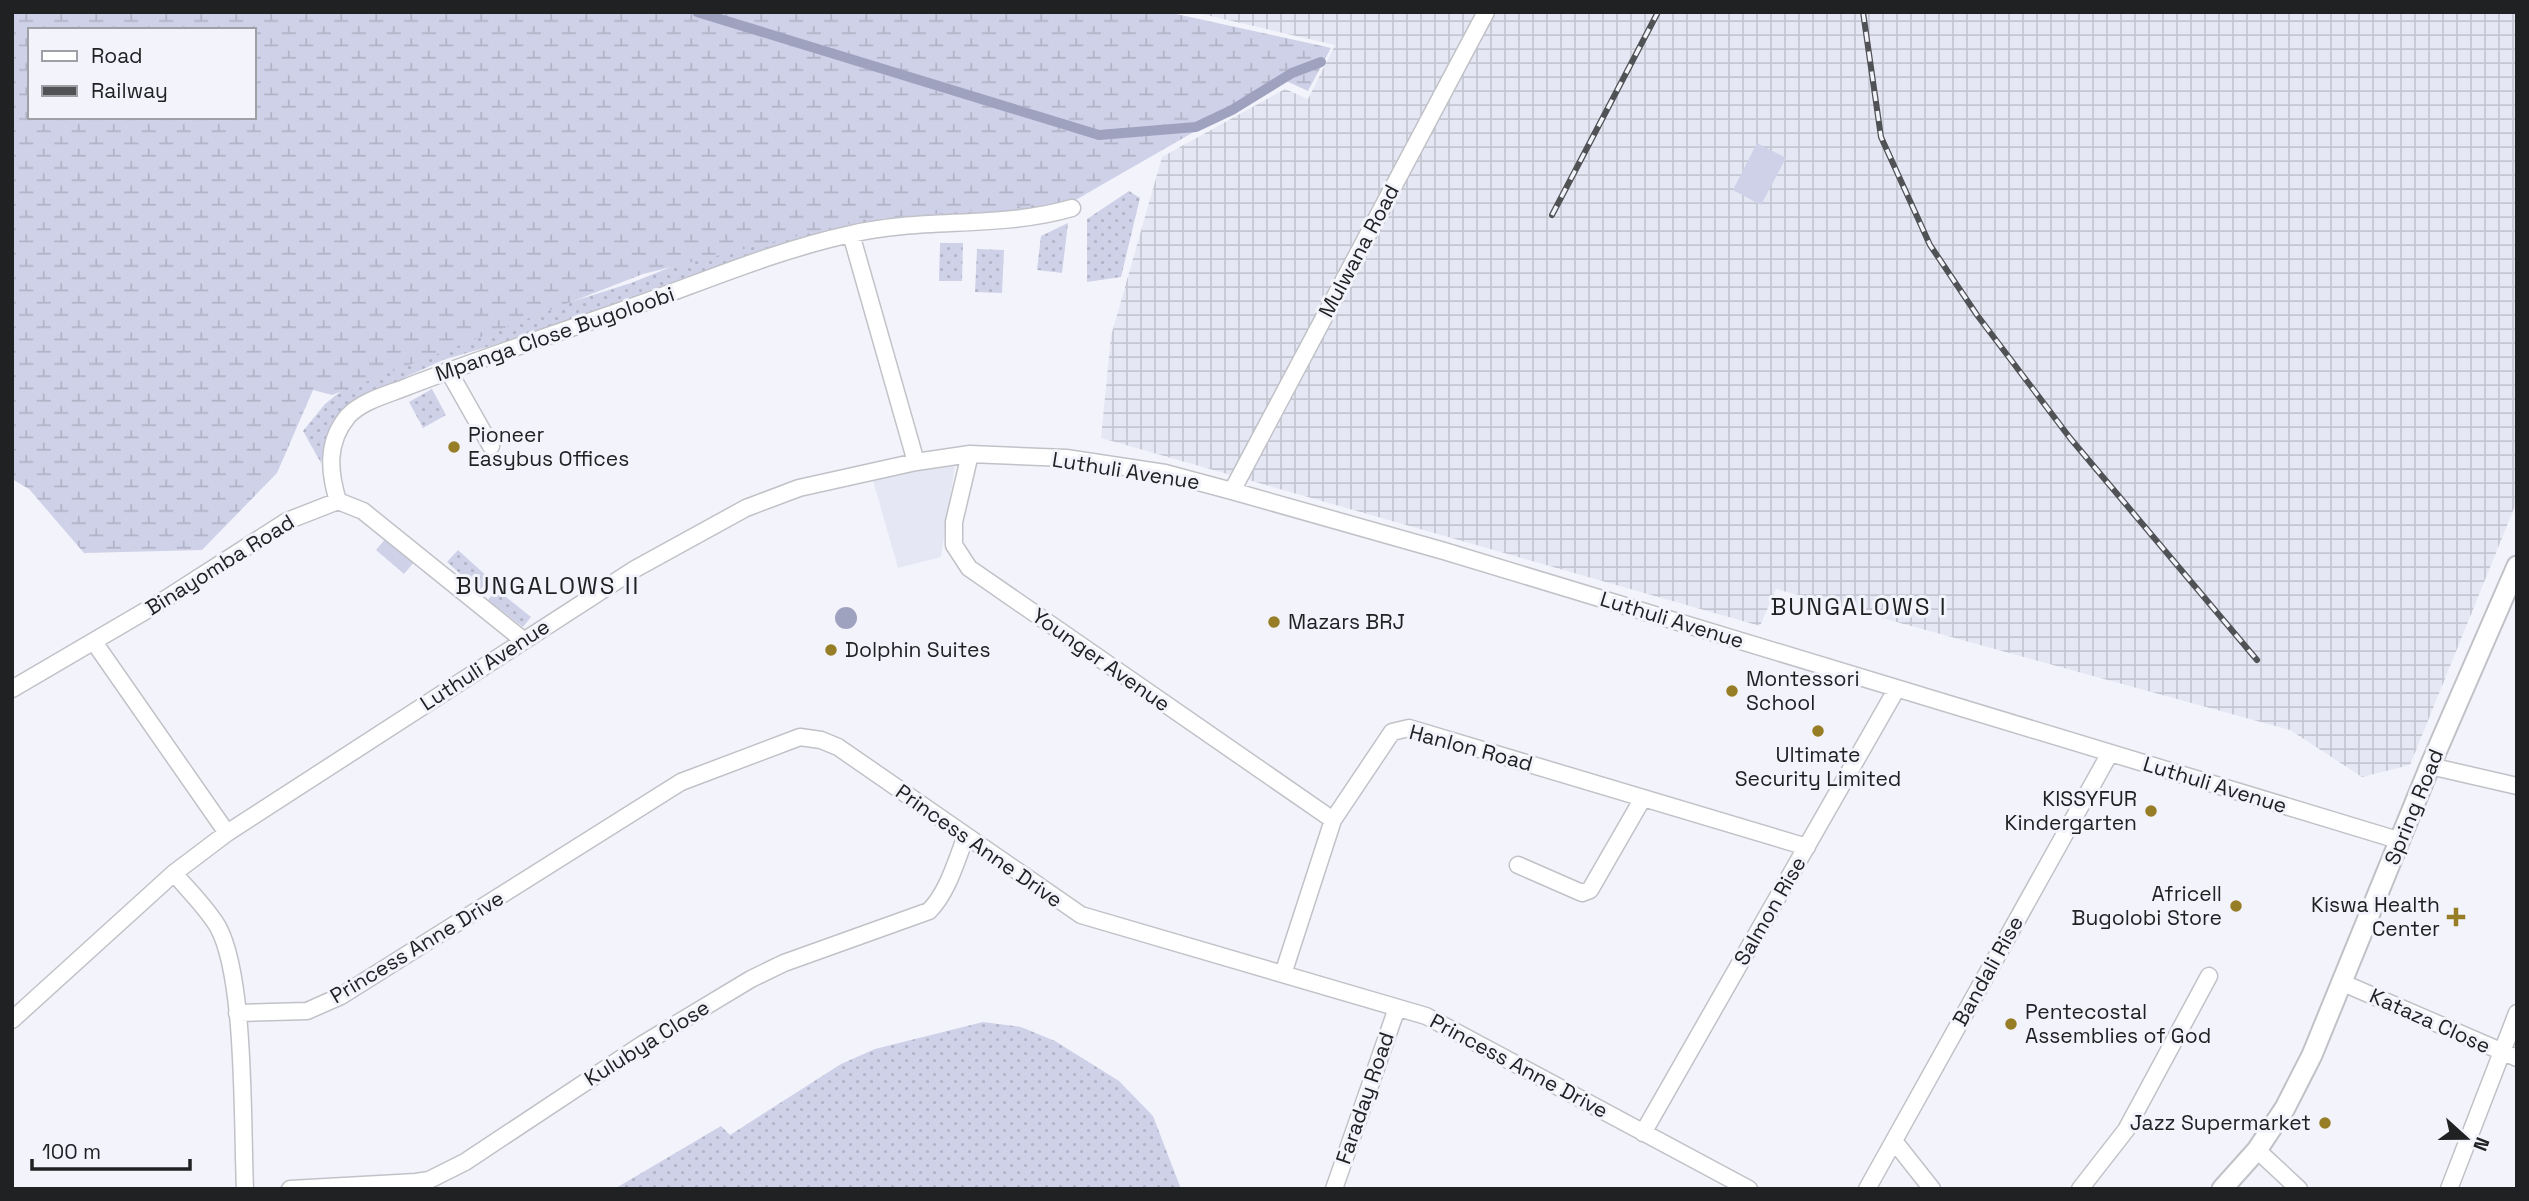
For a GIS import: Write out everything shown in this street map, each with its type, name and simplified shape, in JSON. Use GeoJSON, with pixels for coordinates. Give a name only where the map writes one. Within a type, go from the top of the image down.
{"type":"FeatureCollection","features":[{"type":"Feature","properties":{"kind":"main road","name":"Spring Road"},"geometry":{"type":"LineString","coordinates":[[2222,1189],[2257,1150],[2288,1104],[2343,983],[2430,766],[2517,566]]}},
{"type":"Feature","properties":{"kind":"street","name":"Mulwana Road"},"geometry":{"type":"LineString","coordinates":[[1232,491],[1486,12]]}},
{"type":"Feature","properties":{"kind":"street","name":"Mpanga Close Bugoloobi"},"geometry":{"type":"LineString","coordinates":[[338,501],[329,465],[337,437],[349,415],[369,402],[448,370],[766,259],[851,234],[918,224],[1028,219],[1072,208]]}},
{"type":"Feature","properties":{"kind":"street"},"geometry":{"type":"LineString","coordinates":[[851,234],[916,462]]}},
{"type":"Feature","properties":{"kind":"street"},"geometry":{"type":"LineString","coordinates":[[448,370],[491,446]]}},
{"type":"Feature","properties":{"kind":"street","name":"Luthuli Avenue"},"geometry":{"type":"LineString","coordinates":[[12,1020],[174,873],[227,833],[635,569],[746,508],[799,488],[916,462],[970,454],[1066,458],[1165,473],[1232,491],[1444,551],[2401,841]]}},
{"type":"Feature","properties":{"kind":"street","name":"Younger Avenue"},"geometry":{"type":"LineString","coordinates":[[970,454],[954,522],[954,545],[969,568],[1333,820]]}},
{"type":"Feature","properties":{"kind":"street"},"geometry":{"type":"LineString","coordinates":[[338,501],[363,511],[523,640]]}},
{"type":"Feature","properties":{"kind":"street","name":"Binayomba Road"},"geometry":{"type":"LineString","coordinates":[[12,689],[94,642],[287,521],[338,501]]}},
{"type":"Feature","properties":{"kind":"street"},"geometry":{"type":"LineString","coordinates":[[94,642],[227,833]]}},
{"type":"Feature","properties":{"kind":"street","name":"Salmon Rise"},"geometry":{"type":"LineString","coordinates":[[1643,1133],[1896,690]]}},
{"type":"Feature","properties":{"kind":"street","name":"Hanlon Road"},"geometry":{"type":"LineString","coordinates":[[1283,974],[1333,820],[1392,732],[1401,728],[1409,728],[1807,847]]}},
{"type":"Feature","properties":{"kind":"street","name":"Princess Anne Drive"},"geometry":{"type":"LineString","coordinates":[[237,1013],[307,1012],[341,996],[681,782],[789,740],[811,738],[838,747],[1067,908],[1095,922],[1283,974],[1445,1025],[1749,1189]]}},
{"type":"Feature","properties":{"kind":"street","name":"Bandali Rise"},"geometry":{"type":"LineString","coordinates":[[1867,1189],[2110,753]]}},
{"type":"Feature","properties":{"kind":"street"},"geometry":{"type":"LineString","coordinates":[[2430,766],[2517,786]]}},
{"type":"Feature","properties":{"kind":"street"},"geometry":{"type":"LineString","coordinates":[[1518,865],[1582,893],[1590,890],[1643,798]]}},
{"type":"Feature","properties":{"kind":"street","name":"Kulubya Close"},"geometry":{"type":"LineString","coordinates":[[290,1189],[429,1180],[465,1162],[643,1044],[751,979],[784,963],[929,911],[942,894],[966,836]]}},
{"type":"Feature","properties":{"kind":"street"},"geometry":{"type":"LineString","coordinates":[[174,873],[217,925],[223,938],[237,1013],[245,1189]]}},
{"type":"Feature","properties":{"kind":"street"},"geometry":{"type":"LineString","coordinates":[[2080,1189],[2126,1130],[2210,976]]}},
{"type":"Feature","properties":{"kind":"street","name":"Kataza Close"},"geometry":{"type":"LineString","coordinates":[[2343,983],[2509,1055]]}},
{"type":"Feature","properties":{"kind":"street","name":"Faraday Road"},"geometry":{"type":"LineString","coordinates":[[1334,1189],[1397,1008]]}},
{"type":"Feature","properties":{"kind":"street"},"geometry":{"type":"LineString","coordinates":[[2449,1189],[2509,1055],[2517,1013]]}},
{"type":"Feature","properties":{"kind":"street"},"geometry":{"type":"LineString","coordinates":[[1894,1142],[1932,1189]]}},
{"type":"Feature","properties":{"kind":"street"},"geometry":{"type":"LineString","coordinates":[[2257,1150],[2299,1189]]}},
{"type":"Feature","properties":{"kind":"shaded area"},"geometry":{"type":"Polygon","coordinates":[[[1193,12],[2517,12],[2517,501],[2410,765],[2362,777],[2290,730],[1776,589],[1760,626],[1101,438],[1111,336],[1162,157],[1285,89],[1308,99],[1335,45],[1193,12]]]}},
{"type":"Feature","properties":{"kind":"shaded area"},"geometry":{"type":"Polygon","coordinates":[[[955,466],[941,557],[898,568],[872,477],[955,466]]]}},
{"type":"Feature","properties":{"kind":"shaded area"},"geometry":{"type":"Polygon","coordinates":[[[846,607],[854,610],[857,618],[854,626],[846,629],[838,626],[835,618],[838,610],[846,607]]]}},
{"type":"Feature","properties":{"kind":"green space"},"geometry":{"type":"Polygon","coordinates":[[[12,12],[1167,12],[1331,48],[1308,91],[1284,80],[1072,202],[863,220],[643,274],[332,395],[313,390],[277,473],[202,550],[84,553],[29,489],[12,479],[12,12]]]}},
{"type":"Feature","properties":{"kind":"green space"},"geometry":{"type":"Polygon","coordinates":[[[1757,143],[1786,158],[1761,205],[1733,190],[1757,143]]]}},
{"type":"Feature","properties":{"kind":"green space"},"geometry":{"type":"Polygon","coordinates":[[[1080,191],[1042,209],[885,218],[804,238],[561,325],[443,360],[349,403],[327,433],[321,463],[303,431],[325,404],[351,383],[437,344],[631,283],[736,241],[844,210],[1080,191]]]}},
{"type":"Feature","properties":{"kind":"green space"},"geometry":{"type":"Polygon","coordinates":[[[1129,191],[1140,198],[1121,277],[1087,282],[1087,219],[1129,191]]]}},
{"type":"Feature","properties":{"kind":"green space"},"geometry":{"type":"Polygon","coordinates":[[[1068,223],[1062,273],[1037,270],[1041,236],[1068,223]]]}},
{"type":"Feature","properties":{"kind":"green space"},"geometry":{"type":"Polygon","coordinates":[[[940,243],[963,243],[962,281],[939,281],[940,243]]]}},
{"type":"Feature","properties":{"kind":"green space"},"geometry":{"type":"Polygon","coordinates":[[[977,249],[1004,250],[1002,293],[975,292],[977,249]]]}},
{"type":"Feature","properties":{"kind":"green space"},"geometry":{"type":"Polygon","coordinates":[[[432,389],[446,415],[423,428],[409,402],[432,389]]]}},
{"type":"Feature","properties":{"kind":"green space"},"geometry":{"type":"Polygon","coordinates":[[[387,537],[415,561],[404,574],[376,550],[387,537]]]}},
{"type":"Feature","properties":{"kind":"green space"},"geometry":{"type":"Polygon","coordinates":[[[458,550],[490,579],[479,591],[447,562],[458,550]]]}},
{"type":"Feature","properties":{"kind":"green space"},"geometry":{"type":"Polygon","coordinates":[[[496,589],[531,617],[523,627],[488,600],[496,589]]]}},
{"type":"Feature","properties":{"kind":"green space"},"geometry":{"type":"Polygon","coordinates":[[[983,1022],[1021,1027],[1055,1041],[1119,1081],[1153,1116],[1181,1189],[616,1188],[721,1126],[730,1135],[841,1064],[875,1049],[983,1022]]]}},
{"type":"Feature","properties":{"kind":"waterway"},"geometry":{"type":"LineString","coordinates":[[697,12],[1099,135],[1196,127],[1232,110],[1292,73],[1321,62]]}},
{"type":"Feature","properties":{"kind":"railway"},"geometry":{"type":"LineString","coordinates":[[1552,215],[1658,12]]}},
{"type":"Feature","properties":{"kind":"railway"},"geometry":{"type":"LineString","coordinates":[[1863,12],[1881,137],[1930,245],[1977,315],[2070,438],[2257,660]]}},
{"type":"Feature","properties":{"kind":"place","name":"Pioneer Easybus Offices"},"geometry":{"type":"Point","coordinates":[454,447]}},
{"type":"Feature","properties":{"kind":"place","name":"Mazars BRJ"},"geometry":{"type":"Point","coordinates":[1274,622]}},
{"type":"Feature","properties":{"kind":"place","name":"Dolphin Suites"},"geometry":{"type":"Point","coordinates":[831,650]}},
{"type":"Feature","properties":{"kind":"place","name":"Montessori School"},"geometry":{"type":"Point","coordinates":[1732,691]}},
{"type":"Feature","properties":{"kind":"place","name":"Ultimate Security Limited"},"geometry":{"type":"Point","coordinates":[1818,731]}},
{"type":"Feature","properties":{"kind":"place","name":"KISSYFUR Kindergarten"},"geometry":{"type":"Point","coordinates":[2151,811]}},
{"type":"Feature","properties":{"kind":"place","name":"Africell Bugolobi Store"},"geometry":{"type":"Point","coordinates":[2236,906]}},
{"type":"Feature","properties":{"kind":"place","name":"Kiswa Health Center"},"geometry":{"type":"Point","coordinates":[2456,917]}},
{"type":"Feature","properties":{"kind":"place","name":"Pentecostal Assemblies of God"},"geometry":{"type":"Point","coordinates":[2011,1024]}},
{"type":"Feature","properties":{"kind":"place","name":"Jazz Supermarket"},"geometry":{"type":"Point","coordinates":[2325,1123]}},
{"type":"Feature","properties":{"kind":"district","name":"BUNGALOWS II"},"geometry":{"type":"Point","coordinates":[548,586]}},
{"type":"Feature","properties":{"kind":"district","name":"BUNGALOWS I"},"geometry":{"type":"Point","coordinates":[1859,607]}}]}
